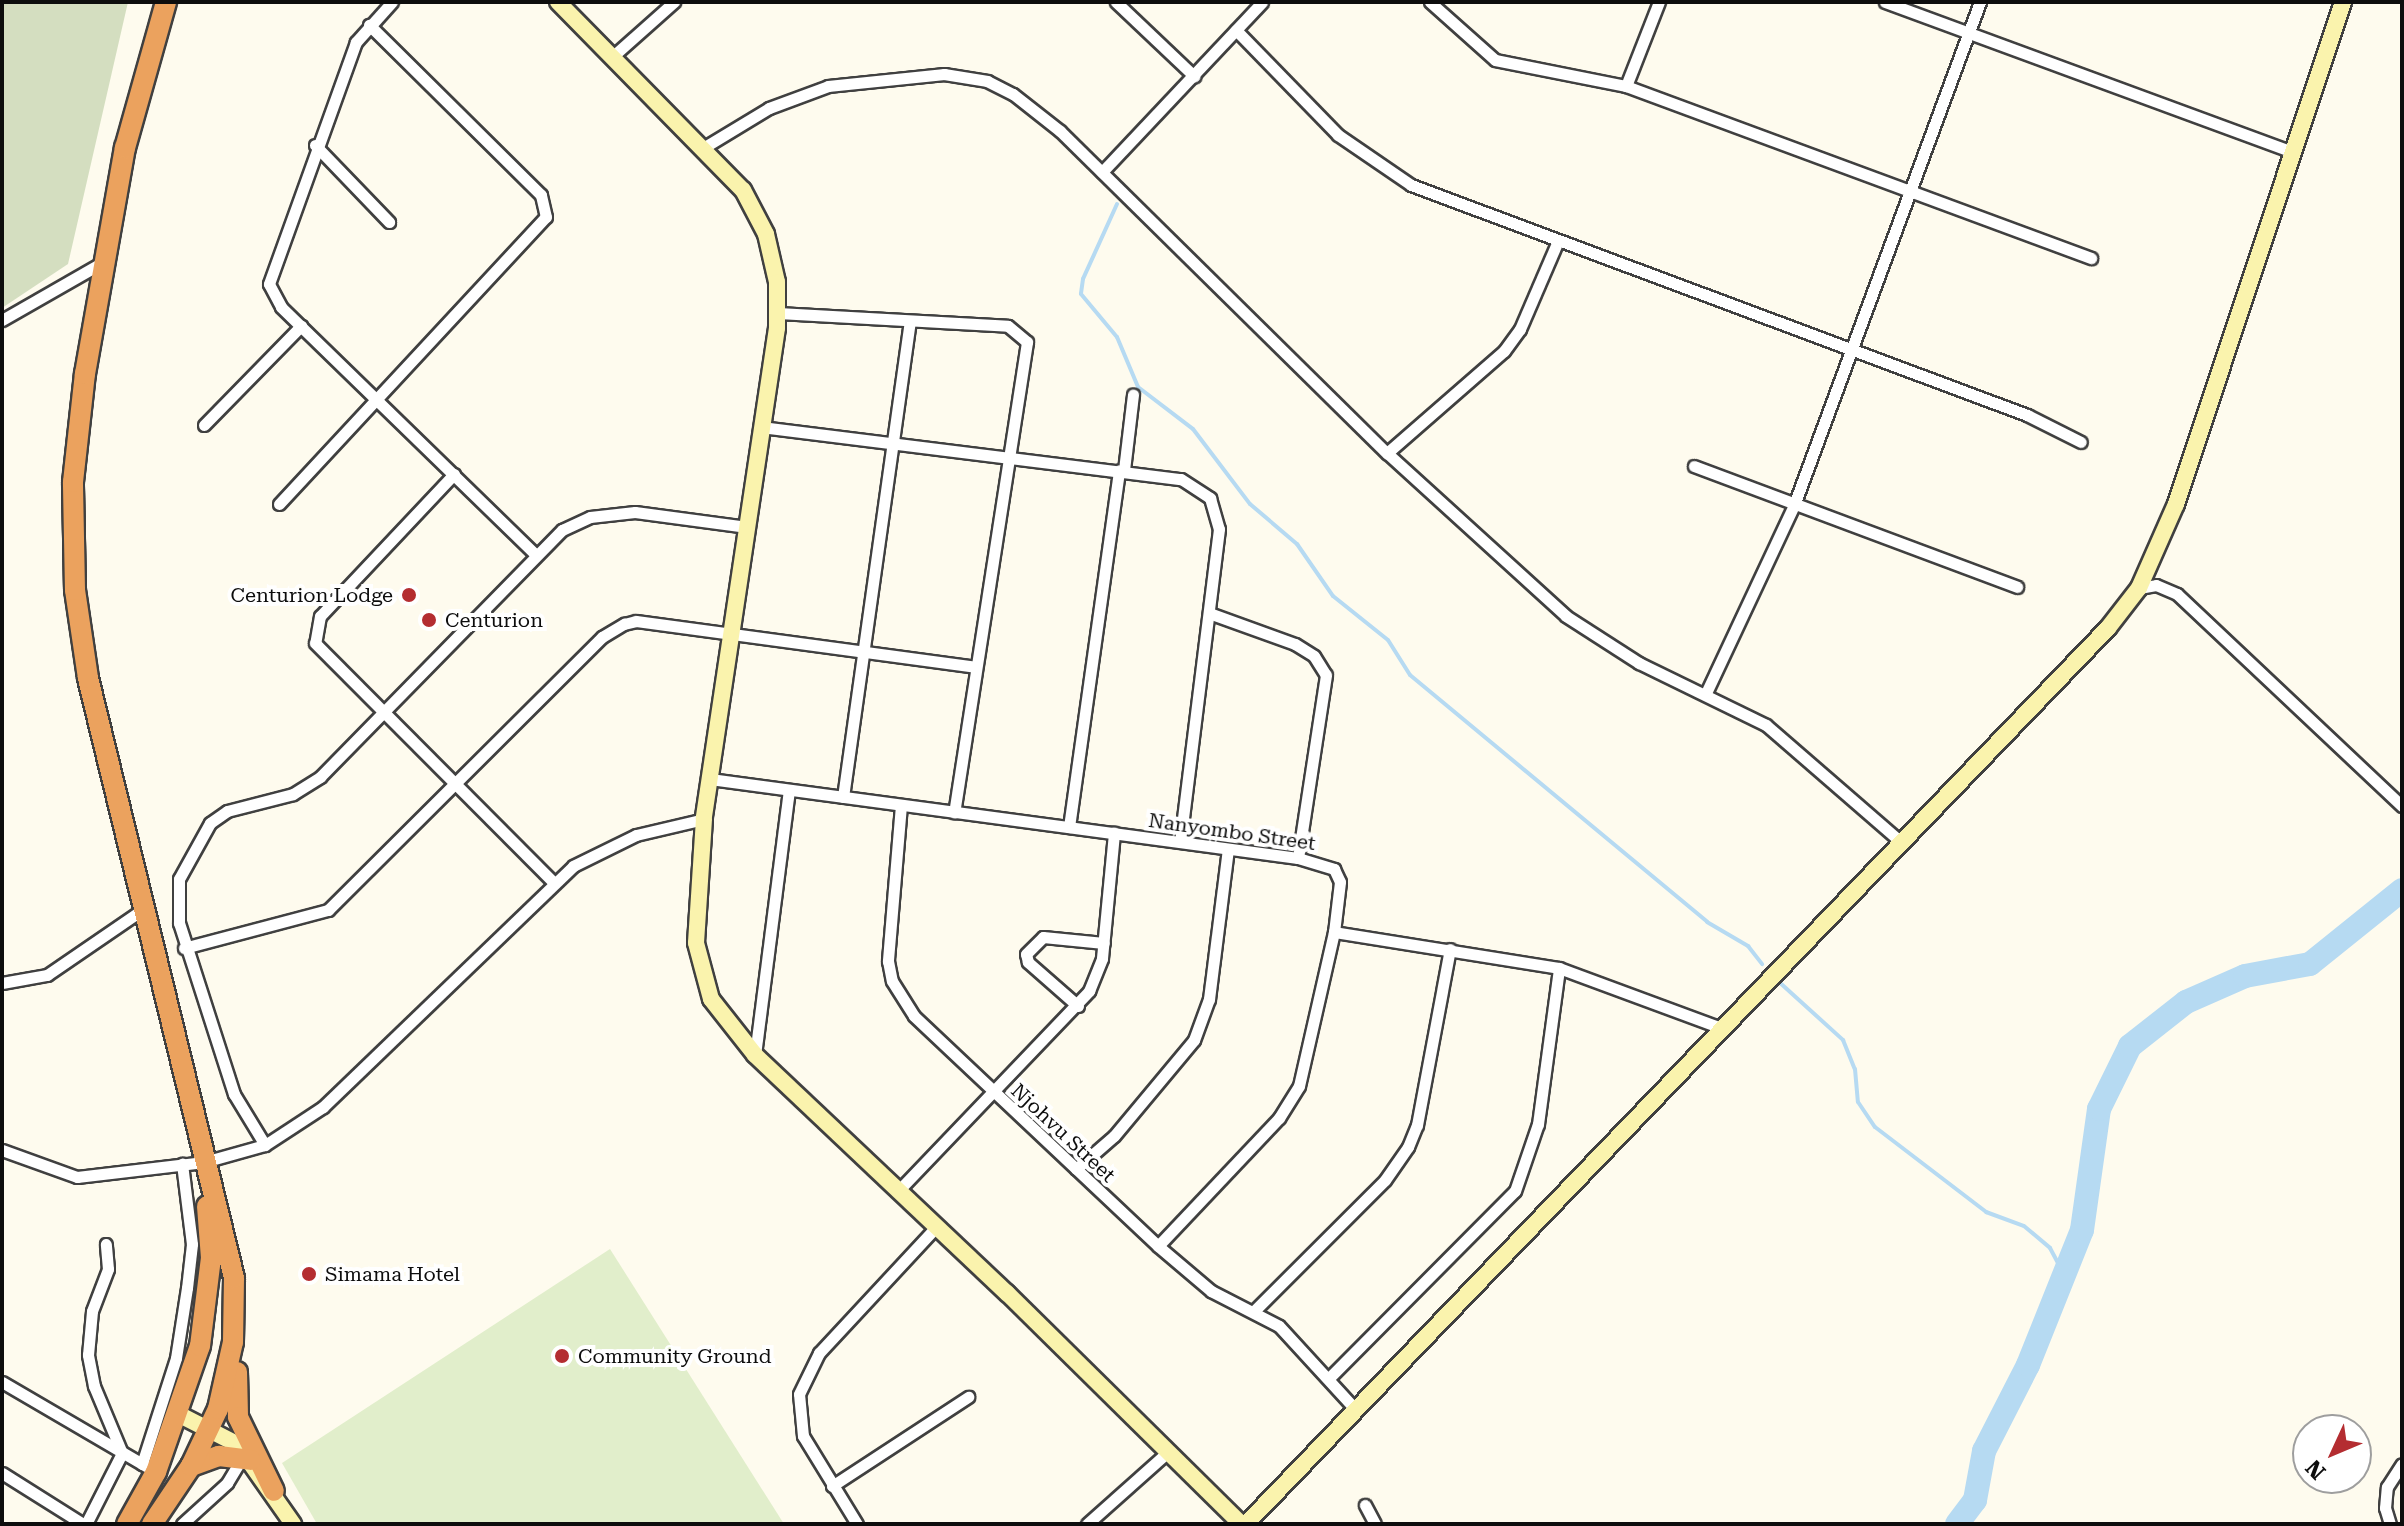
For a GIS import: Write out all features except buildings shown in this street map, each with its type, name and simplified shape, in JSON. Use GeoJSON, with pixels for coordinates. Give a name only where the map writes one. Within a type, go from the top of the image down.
{"type":"FeatureCollection","features":[{"type":"Feature","properties":{"kind":"highway"},"geometry":{"type":"LineString","coordinates":[[166,2],[125,148],[106,261],[73,482],[75,590],[88,678],[205,1166],[229,1246],[235,1301],[238,1417],[274,1491]]}},
{"type":"Feature","properties":{"kind":"highway"},"geometry":{"type":"LineString","coordinates":[[127,1524],[149,1468],[180,1415],[200,1346],[208,1290],[211,1228],[205,1166]]}},
{"type":"Feature","properties":{"kind":"highway"},"geometry":{"type":"LineString","coordinates":[[152,1524],[191,1466],[211,1427],[230,1365],[235,1301]]}},
{"type":"Feature","properties":{"kind":"highway"},"geometry":{"type":"LineString","coordinates":[[191,1466],[219,1456],[246,1459]]}},
{"type":"Feature","properties":{"kind":"street"},"geometry":{"type":"LineString","coordinates":[[392,2],[356,42],[315,145],[269,284],[281,307],[534,553]]}},
{"type":"Feature","properties":{"kind":"street"},"geometry":{"type":"LineString","coordinates":[[558,2],[743,190],[766,234],[778,313],[734,635],[704,819],[698,964],[723,1019],[755,1055],[1244,1524],[2108,628],[2139,588],[2176,504],[2343,2]]}},
{"type":"Feature","properties":{"kind":"street"},"geometry":{"type":"LineString","coordinates":[[612,57],[674,2]]}},
{"type":"Feature","properties":{"kind":"street"},"geometry":{"type":"LineString","coordinates":[[1116,2],[1194,76]]}},
{"type":"Feature","properties":{"kind":"street"},"geometry":{"type":"LineString","coordinates":[[1102,172],[1262,2]]}},
{"type":"Feature","properties":{"kind":"street"},"geometry":{"type":"LineString","coordinates":[[1430,2],[1495,60],[1626,86],[2091,258]]}},
{"type":"Feature","properties":{"kind":"street"},"geometry":{"type":"LineString","coordinates":[[1626,86],[1659,2]]}},
{"type":"Feature","properties":{"kind":"street"},"geometry":{"type":"LineString","coordinates":[[1885,2],[2293,152]]}},
{"type":"Feature","properties":{"kind":"street"},"geometry":{"type":"LineString","coordinates":[[1706,693],[1794,505],[1980,2]]}},
{"type":"Feature","properties":{"kind":"street"},"geometry":{"type":"LineString","coordinates":[[279,504],[541,226],[547,205],[369,25]]}},
{"type":"Feature","properties":{"kind":"street"},"geometry":{"type":"LineString","coordinates":[[1236,30],[1365,157],[1411,185],[1557,243],[1852,348],[2027,415],[2081,442]]}},
{"type":"Feature","properties":{"kind":"street"},"geometry":{"type":"LineString","coordinates":[[703,148],[752,116],[806,93],[896,76],[944,74],[987,81],[1013,94],[1102,172],[1387,453],[1592,637],[1706,693],[1778,734],[1901,842]]}},
{"type":"Feature","properties":{"kind":"street"},"geometry":{"type":"LineString","coordinates":[[315,145],[389,222]]}},
{"type":"Feature","properties":{"kind":"street"},"geometry":{"type":"LineString","coordinates":[[1387,453],[1504,351],[1520,329],[1557,243]]}},
{"type":"Feature","properties":{"kind":"street"},"geometry":{"type":"LineString","coordinates":[[2,320],[106,261]]}},
{"type":"Feature","properties":{"kind":"street"},"geometry":{"type":"LineString","coordinates":[[778,313],[1008,326],[1023,335],[1027,342],[1007,455],[954,812]]}},
{"type":"Feature","properties":{"kind":"street"},"geometry":{"type":"LineString","coordinates":[[843,797],[910,322]]}},
{"type":"Feature","properties":{"kind":"street"},"geometry":{"type":"LineString","coordinates":[[204,425],[301,326]]}},
{"type":"Feature","properties":{"kind":"street"},"geometry":{"type":"LineString","coordinates":[[1069,827],[1133,395]]}},
{"type":"Feature","properties":{"kind":"street"},"geometry":{"type":"LineString","coordinates":[[761,427],[1007,455],[1181,479],[1210,498],[1219,529],[1180,842]]}},
{"type":"Feature","properties":{"kind":"street"},"geometry":{"type":"LineString","coordinates":[[1694,466],[2017,587]]}},
{"type":"Feature","properties":{"kind":"street"},"geometry":{"type":"LineString","coordinates":[[454,474],[315,624],[321,652],[460,783],[553,882]]}},
{"type":"Feature","properties":{"kind":"street"},"geometry":{"type":"LineString","coordinates":[[265,1145],[234,1094],[184,948],[179,879],[210,823],[227,811],[274,801],[306,787],[384,711],[534,553],[576,522],[605,514],[635,512],[747,527]]}},
{"type":"Feature","properties":{"kind":"street"},"geometry":{"type":"LineString","coordinates":[[2139,588],[2156,585],[2177,594],[2402,806]]}},
{"type":"Feature","properties":{"kind":"street"},"geometry":{"type":"LineString","coordinates":[[1209,613],[1295,644],[1314,656],[1326,675],[1298,858]]}},
{"type":"Feature","properties":{"kind":"street"},"geometry":{"type":"LineString","coordinates":[[184,948],[328,910],[460,783],[612,629],[636,621],[975,667]]}},
{"type":"Feature","properties":{"kind":"street","name":"Nanyombo Street"},"geometry":{"type":"LineString","coordinates":[[710,779],[1326,864],[1338,875],[1334,932]]}},
{"type":"Feature","properties":{"kind":"street"},"geometry":{"type":"LineString","coordinates":[[755,1055],[789,790]]}},
{"type":"Feature","properties":{"kind":"street","name":"Njohvu Street"},"geometry":{"type":"LineString","coordinates":[[901,805],[887,940],[892,981],[914,1016],[1158,1246],[1211,1291],[1256,1309],[1330,1377],[1356,1410]]}},
{"type":"Feature","properties":{"kind":"street"},"geometry":{"type":"LineString","coordinates":[[2,1150],[29,1156],[69,1177],[182,1164],[205,1166],[265,1145],[323,1107],[553,882],[613,844],[704,819]]}},
{"type":"Feature","properties":{"kind":"street"},"geometry":{"type":"LineString","coordinates":[[898,1191],[1078,1006],[1097,975],[1104,943],[1114,833]]}},
{"type":"Feature","properties":{"kind":"street"},"geometry":{"type":"LineString","coordinates":[[1076,1169],[1114,1136],[1194,1040],[1209,999],[1228,849]]}},
{"type":"Feature","properties":{"kind":"street"},"geometry":{"type":"LineString","coordinates":[[2,983],[47,975],[145,908]]}},
{"type":"Feature","properties":{"kind":"street"},"geometry":{"type":"LineString","coordinates":[[1158,1246],[1279,1118],[1295,1094],[1334,932],[1559,968],[1721,1028]]}},
{"type":"Feature","properties":{"kind":"street"},"geometry":{"type":"LineString","coordinates":[[1078,1006],[1028,962],[1026,954],[1043,937],[1104,943]]}},
{"type":"Feature","properties":{"kind":"street"},"geometry":{"type":"LineString","coordinates":[[1256,1309],[1385,1180],[1408,1147],[1417,1125],[1450,949]]}},
{"type":"Feature","properties":{"kind":"street"},"geometry":{"type":"LineString","coordinates":[[1330,1377],[1515,1191],[1538,1124],[1559,968]]}},
{"type":"Feature","properties":{"kind":"street"},"geometry":{"type":"LineString","coordinates":[[2,1382],[149,1468],[176,1358],[192,1244],[182,1164]]}},
{"type":"Feature","properties":{"kind":"street"},"geometry":{"type":"LineString","coordinates":[[857,1524],[803,1436],[797,1414],[805,1374],[936,1227]]}},
{"type":"Feature","properties":{"kind":"street"},"geometry":{"type":"LineString","coordinates":[[106,1244],[108,1269],[92,1311],[88,1355],[94,1386],[122,1453]]}},
{"type":"Feature","properties":{"kind":"street"},"geometry":{"type":"LineString","coordinates":[[832,1486],[968,1397]]}},
{"type":"Feature","properties":{"kind":"street"},"geometry":{"type":"LineString","coordinates":[[180,1415],[211,1427],[246,1459],[274,1491],[293,1524]]}},
{"type":"Feature","properties":{"kind":"street"},"geometry":{"type":"LineString","coordinates":[[1087,1524],[1169,1451]]}},
{"type":"Feature","properties":{"kind":"street"},"geometry":{"type":"LineString","coordinates":[[2,1473],[85,1524],[122,1453]]}},
{"type":"Feature","properties":{"kind":"street"},"geometry":{"type":"LineString","coordinates":[[182,1524],[227,1483],[246,1459]]}},
{"type":"Feature","properties":{"kind":"street"},"geometry":{"type":"LineString","coordinates":[[2390,1524],[2385,1508],[2387,1487],[2402,1464]]}},
{"type":"Feature","properties":{"kind":"street"},"geometry":{"type":"LineString","coordinates":[[1365,1505],[1375,1524]]}},
{"type":"Feature","properties":{"kind":"green space"},"geometry":{"type":"Polygon","coordinates":[[[2,2],[128,2],[68,264],[2,308],[2,2]]]}},
{"type":"Feature","properties":{"kind":"green space","name":"Community Ground"},"geometry":{"type":"Polygon","coordinates":[[[610,1249],[784,1524],[317,1524],[282,1463],[610,1249]]]}},
{"type":"Feature","properties":{"kind":"waterway"},"geometry":{"type":"LineString","coordinates":[[1117,204],[1083,279],[1081,294],[1117,337],[1138,387],[1193,429],[1250,504],[1297,544],[1333,596],[1388,640],[1410,675],[1707,922],[1748,946],[1762,964]]}},
{"type":"Feature","properties":{"kind":"waterway"},"geometry":{"type":"LineString","coordinates":[[1957,1524],[1975,1500],[1984,1451],[2028,1365],[2082,1230],[2099,1109],[2130,1046],[2186,1002],[2245,976],[2310,964],[2402,890]]}},
{"type":"Feature","properties":{"kind":"waterway"},"geometry":{"type":"LineString","coordinates":[[1778,981],[1843,1040],[1855,1069],[1858,1102],[1875,1127],[1986,1212],[2024,1226],[2050,1248],[2064,1274]]}},
{"type":"Feature","properties":{"kind":"place","name":"Centurion Lodge"},"geometry":{"type":"Point","coordinates":[409,595]}},
{"type":"Feature","properties":{"kind":"place","name":"Centurion"},"geometry":{"type":"Point","coordinates":[429,620]}},
{"type":"Feature","properties":{"kind":"place","name":"Simama Hotel"},"geometry":{"type":"Point","coordinates":[309,1274]}},
{"type":"Feature","properties":{"kind":"place","name":"Community Ground"},"geometry":{"type":"Point","coordinates":[562,1356]}}]}
